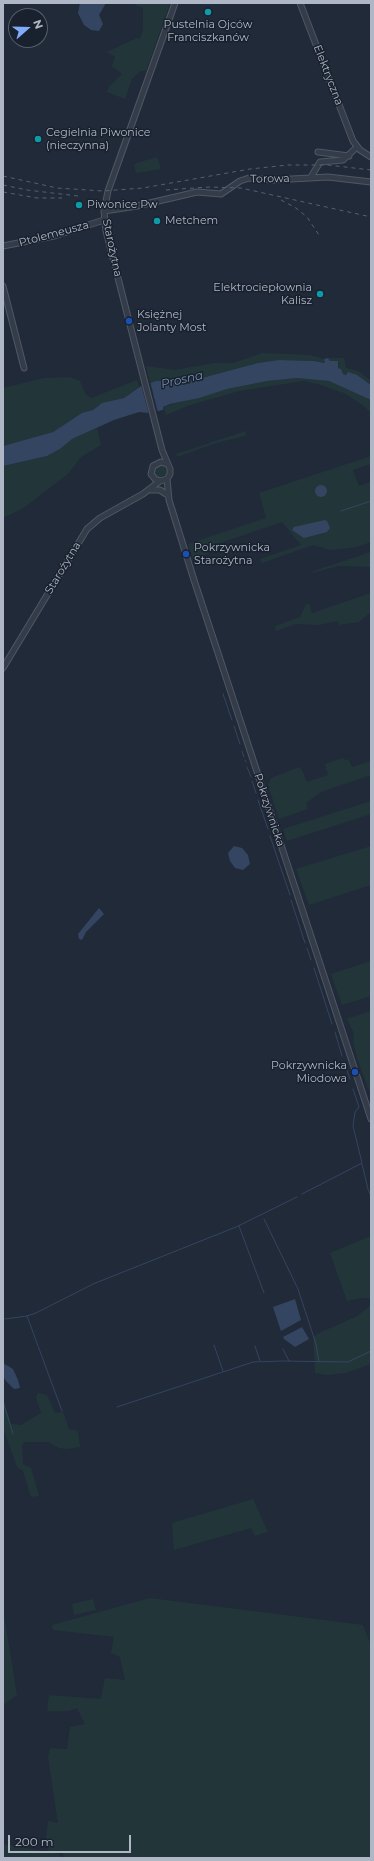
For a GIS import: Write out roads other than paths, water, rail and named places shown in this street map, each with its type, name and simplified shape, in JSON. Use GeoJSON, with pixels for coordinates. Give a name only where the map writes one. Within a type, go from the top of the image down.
{"type":"FeatureCollection","features":[{"type":"Feature","properties":{"kind":"street","name":"Starożytna"},"geometry":{"type":"LineString","coordinates":[[162,450],[104,220],[104,211],[108,191],[175,3]]}},
{"type":"Feature","properties":{"kind":"street","name":"Elektryczna"},"geometry":{"type":"LineString","coordinates":[[300,3],[356,147]]}},
{"type":"Feature","properties":{"kind":"street"},"geometry":{"type":"LineString","coordinates":[[311,177],[320,162],[343,160],[349,156],[356,147],[371,157]]}},
{"type":"Feature","properties":{"kind":"street"},"geometry":{"type":"LineString","coordinates":[[318,152],[349,156]]}},
{"type":"Feature","properties":{"kind":"street","name":"Torowa"},"geometry":{"type":"LineString","coordinates":[[104,211],[137,206],[197,192],[221,194],[240,181],[249,178],[273,180],[311,177],[338,178],[371,182]]}},
{"type":"Feature","properties":{"kind":"street","name":"Ptolemeusza"},"geometry":{"type":"LineString","coordinates":[[3,246],[54,236],[104,220]]}},
{"type":"Feature","properties":{"kind":"street"},"geometry":{"type":"LineString","coordinates":[[3,286],[24,368]]}},
{"type":"Feature","properties":{"kind":"street"},"geometry":{"type":"LineString","coordinates":[[162,450],[157,462],[151,468],[152,477],[148,491],[160,490],[166,494]]}},
{"type":"Feature","properties":{"kind":"street"},"geometry":{"type":"LineString","coordinates":[[152,477],[160,482],[167,479],[171,472],[162,450]]}},
{"type":"Feature","properties":{"kind":"street"},"geometry":{"type":"LineString","coordinates":[[157,462],[167,464]]}},
{"type":"Feature","properties":{"kind":"street","name":"Pokrzywnicka"},"geometry":{"type":"LineString","coordinates":[[167,479],[169,500]]}},
{"type":"Feature","properties":{"kind":"street","name":"Starożytna"},"geometry":{"type":"LineString","coordinates":[[3,668],[87,529],[100,518],[148,491],[160,482]]}},
{"type":"Feature","properties":{"kind":"street","name":"Pokrzywnicka"},"geometry":{"type":"LineString","coordinates":[[160,482],[169,500],[222,669],[371,1119]]}},
{"type":"Feature","properties":{"kind":"water"},"geometry":{"type":"Polygon","coordinates":[[[80,3],[106,3],[99,15],[103,24],[99,31],[91,30],[84,25],[78,13],[80,3]]]}},
{"type":"Feature","properties":{"kind":"water","name":"Prosna"},"geometry":{"type":"Polygon","coordinates":[[[328,358],[330,361],[338,361],[338,368],[341,369],[343,374],[346,375],[348,372],[357,375],[371,385],[371,400],[329,381],[297,378],[267,381],[227,389],[199,398],[170,404],[163,407],[163,410],[149,413],[139,412],[114,420],[72,439],[60,449],[47,456],[3,466],[3,446],[53,432],[82,413],[93,410],[102,403],[124,398],[141,386],[156,381],[198,379],[258,363],[279,360],[314,361],[325,363],[324,359],[328,358]]]}},
{"type":"Feature","properties":{"kind":"water"},"geometry":{"type":"Polygon","coordinates":[[[319,485],[323,485],[327,491],[323,497],[319,497],[315,493],[315,489],[319,485]]]}},
{"type":"Feature","properties":{"kind":"water"},"geometry":{"type":"Polygon","coordinates":[[[325,520],[330,528],[327,532],[304,538],[292,530],[294,527],[325,520]]]}},
{"type":"Feature","properties":{"kind":"water"},"geometry":{"type":"Polygon","coordinates":[[[234,846],[242,848],[248,855],[250,864],[243,870],[235,868],[230,861],[228,853],[234,846]]]}},
{"type":"Feature","properties":{"kind":"water"},"geometry":{"type":"Polygon","coordinates":[[[99,908],[104,914],[86,932],[82,940],[79,939],[78,934],[99,908]]]}},
{"type":"Feature","properties":{"kind":"water"},"geometry":{"type":"Polygon","coordinates":[[[295,1299],[301,1320],[281,1331],[273,1307],[295,1299]]]}},
{"type":"Feature","properties":{"kind":"water"},"geometry":{"type":"Polygon","coordinates":[[[302,1327],[309,1339],[295,1347],[284,1339],[283,1337],[302,1327]]]}},
{"type":"Feature","properties":{"kind":"water"},"geometry":{"type":"Polygon","coordinates":[[[3,1363],[13,1369],[20,1388],[14,1389],[5,1380],[3,1374],[3,1363]]]}},
{"type":"Feature","properties":{"kind":"waterway"},"geometry":{"type":"LineString","coordinates":[[341,511],[371,501]]}},
{"type":"Feature","properties":{"kind":"waterway"},"geometry":{"type":"LineString","coordinates":[[223,694],[232,720]]}},
{"type":"Feature","properties":{"kind":"waterway"},"geometry":{"type":"LineString","coordinates":[[234,726],[240,744]]}},
{"type":"Feature","properties":{"kind":"waterway"},"geometry":{"type":"LineString","coordinates":[[242,751],[244,757]]}},
{"type":"Feature","properties":{"kind":"waterway"},"geometry":{"type":"LineString","coordinates":[[247,767],[251,777]]}},
{"type":"Feature","properties":{"kind":"waterway"},"geometry":{"type":"LineString","coordinates":[[252,781],[256,793]]}},
{"type":"Feature","properties":{"kind":"waterway"},"geometry":{"type":"LineString","coordinates":[[258,800],[268,829]]}},
{"type":"Feature","properties":{"kind":"waterway"},"geometry":{"type":"LineString","coordinates":[[270,836],[290,895]]}},
{"type":"Feature","properties":{"kind":"waterway"},"geometry":{"type":"LineString","coordinates":[[291,900],[305,943]]}},
{"type":"Feature","properties":{"kind":"waterway"},"geometry":{"type":"LineString","coordinates":[[307,948],[311,960]]}},
{"type":"Feature","properties":{"kind":"waterway"},"geometry":{"type":"LineString","coordinates":[[314,968],[332,1024]]}},
{"type":"Feature","properties":{"kind":"waterway"},"geometry":{"type":"LineString","coordinates":[[335,1032],[342,1056]]}},
{"type":"Feature","properties":{"kind":"waterway"},"geometry":{"type":"LineString","coordinates":[[344,1062],[350,1079]]}},
{"type":"Feature","properties":{"kind":"waterway"},"geometry":{"type":"LineString","coordinates":[[302,1194],[362,1163],[353,1126],[355,1112],[359,1107],[353,1089]]}},
{"type":"Feature","properties":{"kind":"waterway"},"geometry":{"type":"LineString","coordinates":[[362,1164],[371,1196]]}},
{"type":"Feature","properties":{"kind":"waterway"},"geometry":{"type":"LineString","coordinates":[[5,1319],[27,1316],[36,1313],[93,1284],[236,1227],[297,1197]]}},
{"type":"Feature","properties":{"kind":"waterway"},"geometry":{"type":"LineString","coordinates":[[264,1219],[298,1289],[316,1344],[319,1362]]}},
{"type":"Feature","properties":{"kind":"waterway"},"geometry":{"type":"LineString","coordinates":[[239,1226],[264,1293]]}},
{"type":"Feature","properties":{"kind":"waterway"},"geometry":{"type":"LineString","coordinates":[[27,1316],[62,1411]]}},
{"type":"Feature","properties":{"kind":"waterway"},"geometry":{"type":"LineString","coordinates":[[214,1345],[223,1371]]}},
{"type":"Feature","properties":{"kind":"waterway"},"geometry":{"type":"LineString","coordinates":[[255,1346],[260,1361]]}},
{"type":"Feature","properties":{"kind":"waterway"},"geometry":{"type":"LineString","coordinates":[[283,1349],[289,1361]]}},
{"type":"Feature","properties":{"kind":"waterway"},"geometry":{"type":"LineString","coordinates":[[117,1407],[253,1362],[348,1362],[371,1351]]}},
{"type":"Feature","properties":{"kind":"waterway"},"geometry":{"type":"LineString","coordinates":[[3,1401],[13,1434]]}},
{"type":"Feature","properties":{"kind":"railway"},"geometry":{"type":"LineString","coordinates":[[3,176],[57,188],[103,191],[143,188],[250,169],[288,165],[328,165],[371,170]]}},
{"type":"Feature","properties":{"kind":"railway"},"geometry":{"type":"LineString","coordinates":[[3,185],[27,190],[78,196]]}},
{"type":"Feature","properties":{"kind":"railway"},"geometry":{"type":"LineString","coordinates":[[166,190],[209,187],[241,188],[371,217]]}},
{"type":"Feature","properties":{"kind":"railway"},"geometry":{"type":"LineString","coordinates":[[3,192],[37,198],[62,198]]}},
{"type":"Feature","properties":{"kind":"railway"},"geometry":{"type":"LineString","coordinates":[[281,200],[296,208],[307,217],[319,235]]}},
{"type":"Feature","properties":{"kind":"place","name":"Pustelnia Ojców Franciszkanów"},"geometry":{"type":"Point","coordinates":[208,12]}},
{"type":"Feature","properties":{"kind":"place","name":"Cegielnia Piwonice (nieczynna)"},"geometry":{"type":"Point","coordinates":[38,139]}},
{"type":"Feature","properties":{"kind":"place","name":"Piwonice Pw"},"geometry":{"type":"Point","coordinates":[79,205]}},
{"type":"Feature","properties":{"kind":"place","name":"Metchem"},"geometry":{"type":"Point","coordinates":[157,221]}},
{"type":"Feature","properties":{"kind":"place","name":"Elektrociepłownia Kalisz"},"geometry":{"type":"Point","coordinates":[320,294]}},
{"type":"Feature","properties":{"kind":"place","name":"Księżnej Jolanty Most"},"geometry":{"type":"Point","coordinates":[129,321]}},
{"type":"Feature","properties":{"kind":"place","name":"Pokrzywnicka Starożytna"},"geometry":{"type":"Point","coordinates":[186,554]}},
{"type":"Feature","properties":{"kind":"place","name":"Pokrzywnicka Miodowa"},"geometry":{"type":"Point","coordinates":[355,1072]}}]}
